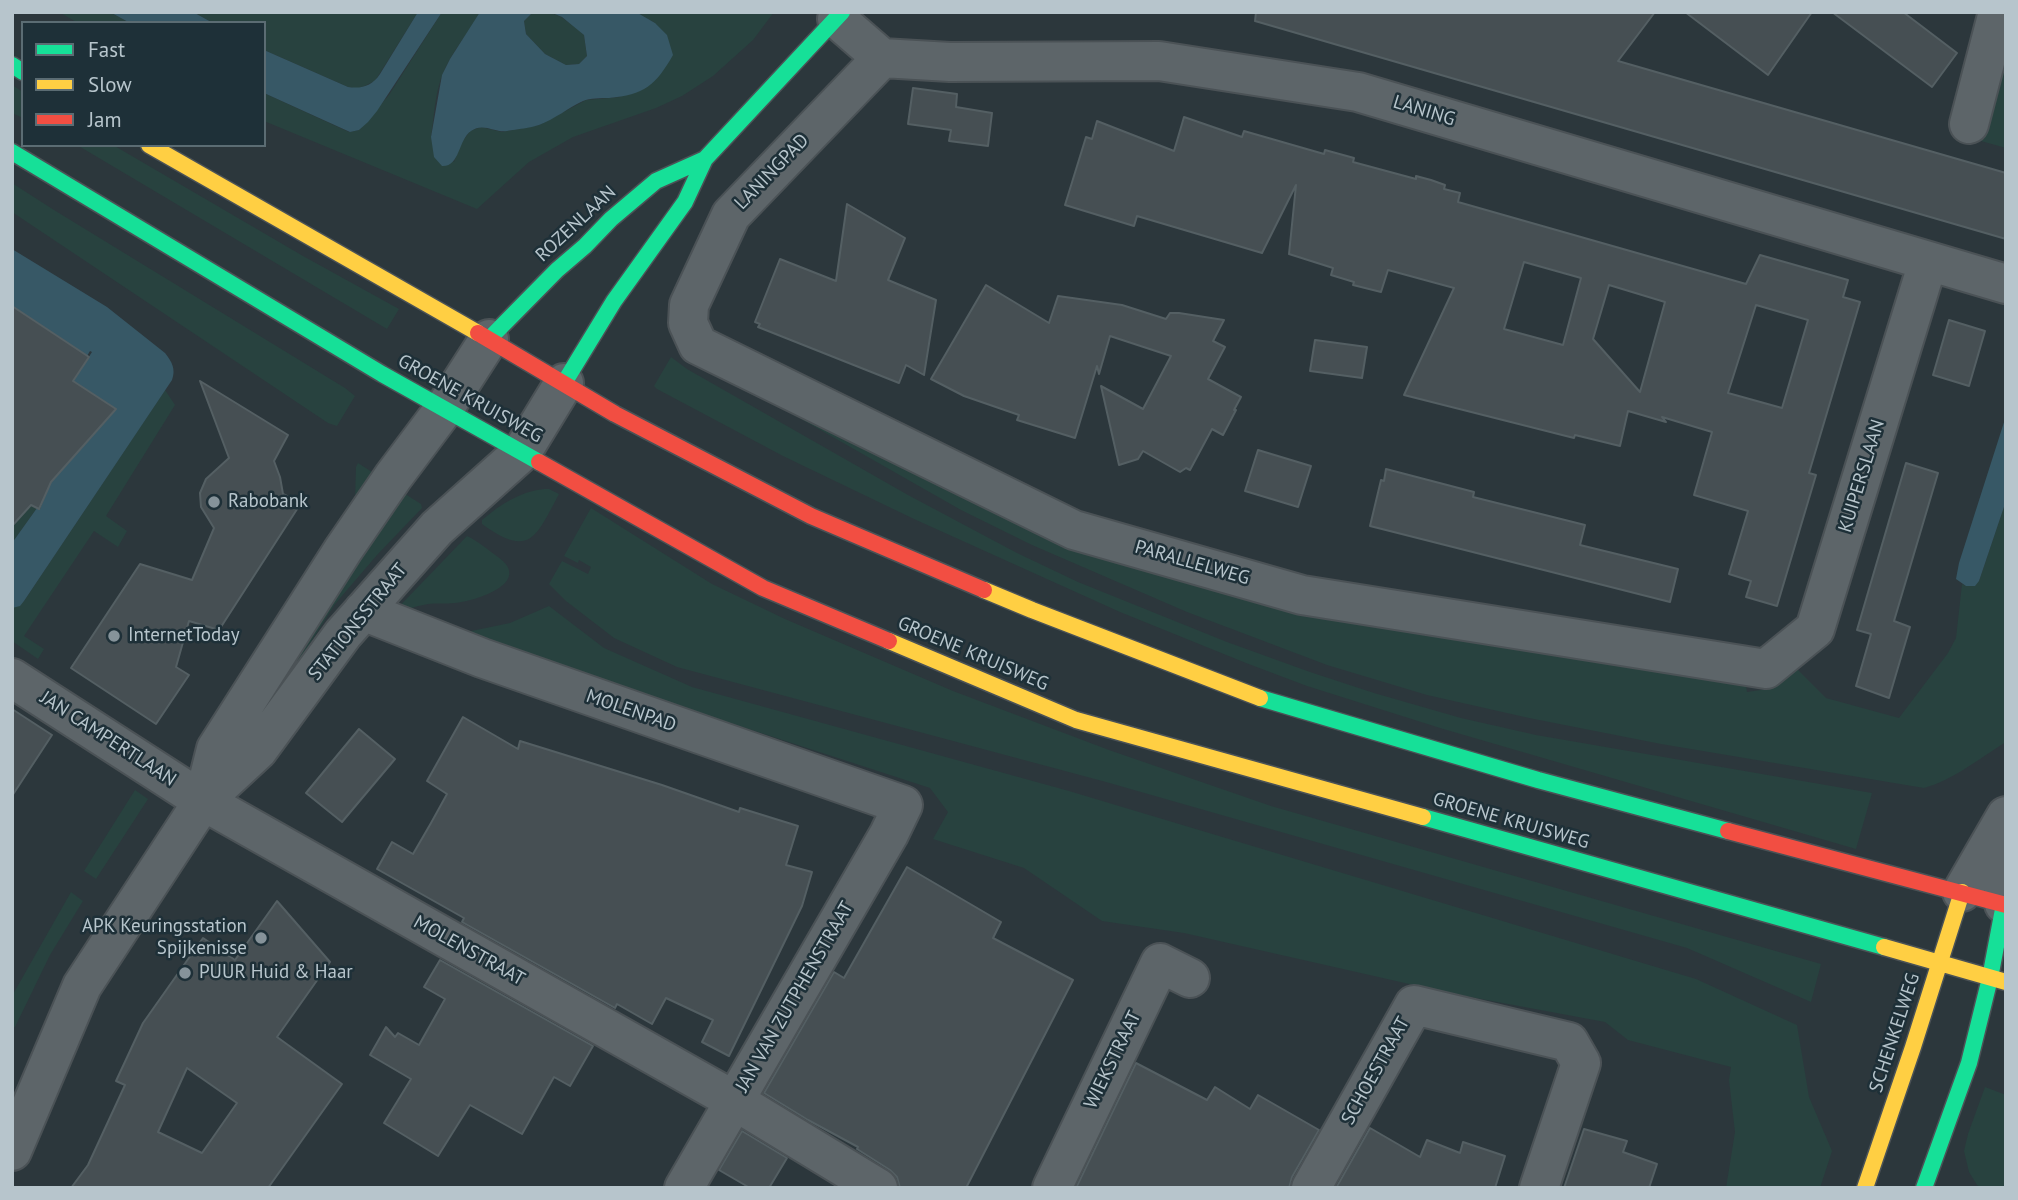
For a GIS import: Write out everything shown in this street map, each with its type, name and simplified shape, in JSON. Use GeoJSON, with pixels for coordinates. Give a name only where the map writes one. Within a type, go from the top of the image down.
{"type":"FeatureCollection","features":[{"type":"Feature","properties":{"kind":"main road","name":"ROZENLAAN"},"geometry":{"type":"LineString","coordinates":[[564,383],[614,301],[685,202],[705,159],[839,16]]}},
{"type":"Feature","properties":{"kind":"main road"},"geometry":{"type":"LineString","coordinates":[[152,147],[615,414],[811,516],[1032,610],[1258,697],[1538,780],[2005,904],[1998,980],[1924,1188]]}},
{"type":"Feature","properties":{"kind":"main road","name":"GROENE KRUISWEG"},"geometry":{"type":"LineString","coordinates":[[12,152],[444,410],[763,588],[1076,720],[1998,980]]}},
{"type":"Feature","properties":{"kind":"main road","name":"ROZENLAAN"},"geometry":{"type":"LineString","coordinates":[[489,339],[557,270],[656,181],[705,159]]}},
{"type":"Feature","properties":{"kind":"main road","name":"SCHENKELWEG"},"geometry":{"type":"LineString","coordinates":[[1865,1188],[1962,892]]}},
{"type":"Feature","properties":{"kind":"street"},"geometry":{"type":"LineString","coordinates":[[1969,124],[1998,12]]}},
{"type":"Feature","properties":{"kind":"street"},"geometry":{"type":"LineString","coordinates":[[839,16],[882,58]]}},
{"type":"Feature","properties":{"kind":"street","name":"LANING"},"geometry":{"type":"LineString","coordinates":[[882,58],[950,62],[1159,61],[1358,92],[2006,284]]}},
{"type":"Feature","properties":{"kind":"street","name":"LANINGPAD"},"geometry":{"type":"LineString","coordinates":[[689,305],[731,215],[882,58]]}},
{"type":"Feature","properties":{"kind":"street","name":"KUIPERSLAAN"},"geometry":{"type":"LineString","coordinates":[[1766,669],[1815,629],[1928,262]]}},
{"type":"Feature","properties":{"kind":"street","name":"PARALLELWEG"},"geometry":{"type":"LineString","coordinates":[[689,305],[688,323],[698,345],[1074,530],[1302,594],[1766,669]]}},
{"type":"Feature","properties":{"kind":"street","name":"STATIONSSTRAAT"},"geometry":{"type":"LineString","coordinates":[[203,801],[216,749],[350,540],[444,410],[489,339]]}},
{"type":"Feature","properties":{"kind":"street","name":"STATIONSSTRAAT"},"geometry":{"type":"LineString","coordinates":[[12,1151],[82,986],[203,801],[258,750],[343,634],[450,515],[522,452],[564,383]]}},
{"type":"Feature","properties":{"kind":"street","name":"MOLENPAD"},"geometry":{"type":"LineString","coordinates":[[363,611],[482,658],[903,804]]}},
{"type":"Feature","properties":{"kind":"street","name":"JAN CAMPERTLAAN"},"geometry":{"type":"LineString","coordinates":[[12,678],[203,801]]}},
{"type":"Feature","properties":{"kind":"street","name":"MOLENSTRAAT"},"geometry":{"type":"LineString","coordinates":[[203,801],[735,1101]]}},
{"type":"Feature","properties":{"kind":"street","name":"JAN VAN ZUTPHENSTRAAT"},"geometry":{"type":"LineString","coordinates":[[684,1188],[889,834],[903,804]]}},
{"type":"Feature","properties":{"kind":"street"},"geometry":{"type":"LineString","coordinates":[[1962,892],[2005,819]]}},
{"type":"Feature","properties":{"kind":"street"},"geometry":{"type":"LineString","coordinates":[[2005,819],[2005,904]]}},
{"type":"Feature","properties":{"kind":"street","name":"WIEKSTRAAT"},"geometry":{"type":"LineString","coordinates":[[1052,1188],[1160,963],[1190,978]]}},
{"type":"Feature","properties":{"kind":"street","name":"SCHOESTRAAT"},"geometry":{"type":"LineString","coordinates":[[1311,1188],[1414,1004],[1569,1042],[1581,1063],[1539,1188]]}},
{"type":"Feature","properties":{"kind":"street"},"geometry":{"type":"LineString","coordinates":[[735,1101],[878,1188]]}},
{"type":"Feature","properties":{"kind":"green space"},"geometry":{"type":"Polygon","coordinates":[[[59,12],[110,12],[126,21],[75,21],[59,12]]]}},
{"type":"Feature","properties":{"kind":"green space"},"geometry":{"type":"Polygon","coordinates":[[[193,12],[418,12],[375,81],[358,89],[266,51],[266,21],[209,21],[193,12]]]}},
{"type":"Feature","properties":{"kind":"green space"},"geometry":{"type":"Polygon","coordinates":[[[442,12],[480,12],[447,65],[436,96],[431,137],[454,162],[460,145],[470,131],[481,127],[502,132],[539,125],[586,100],[620,97],[655,23],[636,12],[774,12],[753,40],[713,76],[682,96],[656,108],[573,137],[529,162],[477,209],[266,122],[266,94],[349,132],[359,130],[389,95],[442,12]]]}},
{"type":"Feature","properties":{"kind":"green space"},"geometry":{"type":"Polygon","coordinates":[[[533,12],[550,12],[575,27],[584,35],[587,56],[579,64],[566,65],[545,54],[526,34],[524,21],[533,12]]]}},
{"type":"Feature","properties":{"kind":"green space"},"geometry":{"type":"Polygon","coordinates":[[[2006,52],[2006,148],[1981,141],[2006,52]]]}},
{"type":"Feature","properties":{"kind":"green space"},"geometry":{"type":"Polygon","coordinates":[[[12,85],[21,91],[21,117],[12,113],[12,85]]]}},
{"type":"Feature","properties":{"kind":"green space"},"geometry":{"type":"Polygon","coordinates":[[[80,147],[116,147],[399,309],[387,329],[80,147]]]}},
{"type":"Feature","properties":{"kind":"green space"},"geometry":{"type":"Polygon","coordinates":[[[12,183],[345,388],[355,396],[337,426],[328,423],[12,212],[12,183]]]}},
{"type":"Feature","properties":{"kind":"green space"},"geometry":{"type":"Polygon","coordinates":[[[671,357],[687,369],[908,495],[1017,553],[1078,582],[1227,642],[1374,693],[1461,718],[1536,735],[1872,793],[1856,849],[1440,728],[1307,686],[1120,612],[914,519],[783,456],[657,389],[654,386],[671,357]]]}},
{"type":"Feature","properties":{"kind":"green space"},"geometry":{"type":"Polygon","coordinates":[[[694,358],[1070,536],[1745,679],[1747,692],[1767,689],[1765,678],[1796,668],[1826,698],[1899,718],[1948,653],[1956,638],[1962,584],[1966,586],[1979,581],[2006,501],[2006,742],[1956,774],[1924,788],[1661,744],[1427,695],[1327,665],[1187,612],[1032,545],[961,510],[694,358]]]}},
{"type":"Feature","properties":{"kind":"green space"},"geometry":{"type":"Polygon","coordinates":[[[165,390],[175,405],[106,516],[127,531],[118,547],[94,531],[24,636],[44,649],[38,659],[12,641],[12,608],[24,601],[165,390]]]}},
{"type":"Feature","properties":{"kind":"green space"},"geometry":{"type":"Polygon","coordinates":[[[358,463],[375,474],[355,501],[356,467],[358,463]]]}},
{"type":"Feature","properties":{"kind":"green space"},"geometry":{"type":"Polygon","coordinates":[[[544,489],[559,494],[544,522],[530,538],[511,540],[482,524],[482,520],[511,500],[544,489]]]}},
{"type":"Feature","properties":{"kind":"green space"},"geometry":{"type":"Polygon","coordinates":[[[402,492],[421,504],[422,508],[335,604],[233,763],[225,755],[402,492]]]}},
{"type":"Feature","properties":{"kind":"green space"},"geometry":{"type":"Polygon","coordinates":[[[30,506],[37,508],[12,543],[12,526],[30,506]]]}},
{"type":"Feature","properties":{"kind":"green space"},"geometry":{"type":"Polygon","coordinates":[[[591,508],[712,584],[785,619],[953,691],[1109,750],[1271,806],[1821,964],[1811,1002],[1687,948],[1106,782],[677,667],[614,638],[566,601],[549,584],[562,561],[588,574],[591,567],[564,556],[591,508]]]}},
{"type":"Feature","properties":{"kind":"green space"},"geometry":{"type":"Polygon","coordinates":[[[467,536],[507,566],[509,575],[505,582],[498,589],[475,599],[423,605],[391,615],[467,536]]]}},
{"type":"Feature","properties":{"kind":"green space"},"geometry":{"type":"Polygon","coordinates":[[[549,606],[604,648],[692,687],[1069,791],[1696,979],[1797,1025],[1809,1097],[1832,1151],[1820,1188],[1726,1188],[1735,1132],[1729,1080],[1731,1067],[1628,1040],[1605,1022],[1449,993],[1184,933],[1102,921],[1024,868],[933,839],[948,812],[930,788],[457,634],[510,623],[549,606]]]}},
{"type":"Feature","properties":{"kind":"green space"},"geometry":{"type":"Polygon","coordinates":[[[135,790],[148,799],[96,879],[84,871],[135,790]]]}},
{"type":"Feature","properties":{"kind":"green space"},"geometry":{"type":"Polygon","coordinates":[[[71,892],[83,901],[50,955],[15,1027],[12,1027],[12,996],[71,892]]]}},
{"type":"Feature","properties":{"kind":"green space"},"geometry":{"type":"Polygon","coordinates":[[[1985,1087],[2006,1095],[2006,1188],[1981,1188],[1977,1185],[1969,1172],[1964,1151],[1985,1087]]]}},
{"type":"Feature","properties":{"kind":"water"},"geometry":{"type":"Polygon","coordinates":[[[110,12],[193,12],[209,21],[126,21],[110,12]]]}},
{"type":"Feature","properties":{"kind":"water"},"geometry":{"type":"Polygon","coordinates":[[[418,12],[442,12],[377,111],[359,130],[350,132],[266,94],[266,51],[348,87],[358,88],[370,84],[380,74],[418,12]]]}},
{"type":"Feature","properties":{"kind":"water"},"geometry":{"type":"Polygon","coordinates":[[[480,12],[533,12],[524,21],[526,34],[545,54],[566,65],[579,64],[587,56],[584,35],[562,17],[550,12],[636,12],[655,23],[667,35],[673,55],[655,81],[640,91],[621,97],[586,100],[545,123],[532,127],[503,131],[476,128],[467,135],[456,158],[448,165],[442,166],[434,157],[431,137],[442,75],[480,12]]]}},
{"type":"Feature","properties":{"kind":"water"},"geometry":{"type":"Polygon","coordinates":[[[12,249],[107,307],[165,353],[174,372],[172,380],[24,601],[20,606],[12,608],[12,543],[37,508],[40,509],[73,381],[92,352],[87,356],[12,306],[12,249]]]}},
{"type":"Feature","properties":{"kind":"water"},"geometry":{"type":"Polygon","coordinates":[[[2006,416],[2006,501],[1979,581],[1975,586],[1966,586],[1956,579],[1959,563],[2006,416]]]}},
{"type":"Feature","properties":{"kind":"building"},"geometry":{"type":"Polygon","coordinates":[[[1256,12],[1655,12],[1618,61],[2006,173],[2006,239],[1255,21],[1256,12]]]}},
{"type":"Feature","properties":{"kind":"building"},"geometry":{"type":"Polygon","coordinates":[[[1685,12],[1812,12],[1768,75],[1685,12]]]}},
{"type":"Feature","properties":{"kind":"building"},"geometry":{"type":"Polygon","coordinates":[[[1832,12],[1903,12],[1957,53],[1932,87],[1832,12]]]}},
{"type":"Feature","properties":{"kind":"building"},"geometry":{"type":"Polygon","coordinates":[[[913,88],[957,94],[956,107],[992,113],[988,146],[949,141],[951,130],[908,124],[913,88]]]}},
{"type":"Feature","properties":{"kind":"building"},"geometry":{"type":"Polygon","coordinates":[[[1184,117],[1242,137],[1244,131],[1324,154],[1325,150],[1354,158],[1353,162],[1416,179],[1416,176],[1431,180],[1445,185],[1444,189],[1460,193],[1458,202],[1746,284],[1760,255],[1848,280],[1843,297],[1860,302],[1809,473],[1816,475],[1777,606],[1746,597],[1751,581],[1729,574],[1748,511],[1694,495],[1712,432],[1662,417],[1666,422],[1628,411],[1620,446],[1575,435],[1574,438],[1404,395],[1454,288],[1388,270],[1381,292],[1353,285],[1354,282],[1331,275],[1333,268],[1289,254],[1296,185],[1262,253],[1137,216],[1134,226],[1065,205],[1086,137],[1092,139],[1097,121],[1174,151],[1184,117]],[[1524,262],[1504,329],[1563,345],[1581,278],[1524,262]],[[1609,285],[1593,339],[1640,392],[1665,302],[1609,285]],[[1756,305],[1728,393],[1782,408],[1808,320],[1756,305]]]}},
{"type":"Feature","properties":{"kind":"building"},"geometry":{"type":"Polygon","coordinates":[[[847,204],[905,238],[888,280],[936,300],[924,375],[906,365],[899,383],[758,327],[760,324],[755,322],[780,259],[836,281],[847,204]]]}},
{"type":"Feature","properties":{"kind":"building"},"geometry":{"type":"Polygon","coordinates":[[[986,285],[1049,323],[1058,296],[1122,305],[1166,319],[1170,313],[1179,313],[1224,320],[1213,341],[1225,347],[1208,379],[1241,397],[1223,435],[1212,429],[1190,470],[1186,468],[1180,472],[1143,451],[1138,459],[1119,465],[1101,386],[1143,409],[1171,356],[1110,336],[1099,374],[1097,366],[1075,438],[1017,420],[1019,415],[964,396],[931,379],[986,285]]]}},
{"type":"Feature","properties":{"kind":"building"},"geometry":{"type":"Polygon","coordinates":[[[12,306],[89,357],[73,381],[116,409],[51,482],[39,509],[31,505],[12,526],[12,306]]]}},
{"type":"Feature","properties":{"kind":"building"},"geometry":{"type":"Polygon","coordinates":[[[1949,320],[1985,331],[1969,386],[1933,375],[1949,320]]]}},
{"type":"Feature","properties":{"kind":"building"},"geometry":{"type":"Polygon","coordinates":[[[1315,340],[1367,347],[1362,378],[1310,371],[1315,340]]]}},
{"type":"Feature","properties":{"kind":"building"},"geometry":{"type":"Polygon","coordinates":[[[200,381],[288,435],[274,461],[283,494],[301,503],[219,630],[189,621],[176,667],[189,675],[156,724],[71,668],[140,564],[192,580],[214,528],[201,507],[200,493],[206,479],[229,458],[200,381]]]}},
{"type":"Feature","properties":{"kind":"building"},"geometry":{"type":"Polygon","coordinates":[[[1258,450],[1311,466],[1298,507],[1245,491],[1258,450]]]}},
{"type":"Feature","properties":{"kind":"building"},"geometry":{"type":"Polygon","coordinates":[[[1906,463],[1938,473],[1894,621],[1910,627],[1889,698],[1856,686],[1871,634],[1857,630],[1906,463]]]}},
{"type":"Feature","properties":{"kind":"building"},"geometry":{"type":"Polygon","coordinates":[[[1386,469],[1474,492],[1473,497],[1585,525],[1580,545],[1678,569],[1670,602],[1370,526],[1386,469]]]}},
{"type":"Feature","properties":{"kind":"building"},"geometry":{"type":"Polygon","coordinates":[[[12,709],[52,735],[12,796],[12,709]]]}},
{"type":"Feature","properties":{"kind":"building"},"geometry":{"type":"Polygon","coordinates":[[[463,717],[518,749],[520,741],[739,812],[740,808],[798,826],[786,865],[812,872],[802,906],[729,1056],[702,1042],[713,1020],[666,998],[652,1024],[617,1004],[615,1008],[462,922],[464,918],[377,869],[392,842],[413,854],[431,823],[447,794],[427,781],[463,717]]]}},
{"type":"Feature","properties":{"kind":"building"},"geometry":{"type":"Polygon","coordinates":[[[359,729],[395,759],[342,822],[306,793],[359,729]]]}},
{"type":"Feature","properties":{"kind":"building"},"geometry":{"type":"Polygon","coordinates":[[[907,867],[1001,922],[993,938],[1073,980],[966,1188],[900,1188],[897,1177],[890,1170],[857,1149],[858,1147],[764,1093],[834,972],[844,978],[907,867]]]}},
{"type":"Feature","properties":{"kind":"building"},"geometry":{"type":"Polygon","coordinates":[[[277,901],[330,962],[277,1037],[342,1084],[268,1188],[71,1188],[88,1165],[125,1085],[116,1081],[143,1023],[203,938],[235,960],[277,901]],[[187,1068],[158,1132],[202,1153],[237,1103],[187,1068]]]}},
{"type":"Feature","properties":{"kind":"building"},"geometry":{"type":"Polygon","coordinates":[[[440,960],[593,1046],[570,1086],[554,1077],[522,1134],[470,1105],[438,1156],[384,1123],[411,1079],[370,1055],[386,1027],[395,1037],[398,1033],[419,1045],[445,999],[424,987],[440,960]]]}},
{"type":"Feature","properties":{"kind":"building"},"geometry":{"type":"Polygon","coordinates":[[[1136,1063],[1207,1100],[1215,1087],[1250,1109],[1258,1095],[1319,1130],[1292,1177],[1289,1188],[1076,1188],[1136,1063]]]}},
{"type":"Feature","properties":{"kind":"building"},"geometry":{"type":"Polygon","coordinates":[[[1370,1128],[1420,1157],[1427,1140],[1460,1153],[1463,1142],[1505,1156],[1495,1188],[1336,1188],[1370,1128]]]}},
{"type":"Feature","properties":{"kind":"building"},"geometry":{"type":"Polygon","coordinates":[[[1584,1129],[1627,1141],[1623,1152],[1657,1164],[1649,1188],[1564,1188],[1584,1129]]]}},
{"type":"Feature","properties":{"kind":"building"},"geometry":{"type":"Polygon","coordinates":[[[742,1131],[787,1158],[769,1188],[750,1188],[719,1170],[742,1131]]]}},
{"type":"Feature","properties":{"kind":"traffic: fast"},"geometry":{"type":"LineString","coordinates":[[564,383],[614,301],[685,202],[705,159],[842,12]]}},
{"type":"Feature","properties":{"kind":"traffic: fast"},"geometry":{"type":"LineString","coordinates":[[12,65],[21,71]]}},
{"type":"Feature","properties":{"kind":"traffic: fast"},"geometry":{"type":"LineString","coordinates":[[12,152],[382,374],[539,462]]}},
{"type":"Feature","properties":{"kind":"traffic: fast"},"geometry":{"type":"LineString","coordinates":[[489,339],[557,270],[656,181],[705,159]]}},
{"type":"Feature","properties":{"kind":"traffic: fast"},"geometry":{"type":"LineString","coordinates":[[1260,698],[1538,780],[1728,831]]}},
{"type":"Feature","properties":{"kind":"traffic: fast"},"geometry":{"type":"LineString","coordinates":[[1423,817],[1884,947]]}},
{"type":"Feature","properties":{"kind":"traffic: fast"},"geometry":{"type":"LineString","coordinates":[[1924,1188],[1969,1063],[1990,978],[2004,904]]}},
{"type":"Feature","properties":{"kind":"traffic: slow"},"geometry":{"type":"LineString","coordinates":[[152,147],[478,333]]}},
{"type":"Feature","properties":{"kind":"traffic: slow"},"geometry":{"type":"LineString","coordinates":[[984,590],[1260,698]]}},
{"type":"Feature","properties":{"kind":"traffic: slow"},"geometry":{"type":"LineString","coordinates":[[889,641],[1076,720],[1423,817]]}},
{"type":"Feature","properties":{"kind":"traffic: slow"},"geometry":{"type":"LineString","coordinates":[[1865,1188],[1962,892]]}},
{"type":"Feature","properties":{"kind":"traffic: slow"},"geometry":{"type":"LineString","coordinates":[[1884,947],[2006,982]]}},
{"type":"Feature","properties":{"kind":"traffic: jam"},"geometry":{"type":"LineString","coordinates":[[478,333],[615,414],[811,516],[984,590]]}},
{"type":"Feature","properties":{"kind":"traffic: jam"},"geometry":{"type":"LineString","coordinates":[[539,462],[763,588],[889,641]]}},
{"type":"Feature","properties":{"kind":"traffic: jam"},"geometry":{"type":"LineString","coordinates":[[1728,831],[2006,905]]}},
{"type":"Feature","properties":{"kind":"place","name":"Rabobank"},"geometry":{"type":"Point","coordinates":[214,502]}},
{"type":"Feature","properties":{"kind":"place","name":"InternetToday"},"geometry":{"type":"Point","coordinates":[114,636]}},
{"type":"Feature","properties":{"kind":"place","name":"APK Keuringsstation Spijkenisse"},"geometry":{"type":"Point","coordinates":[261,938]}},
{"type":"Feature","properties":{"kind":"place","name":"PUUR Huid & Haar"},"geometry":{"type":"Point","coordinates":[185,973]}}]}
